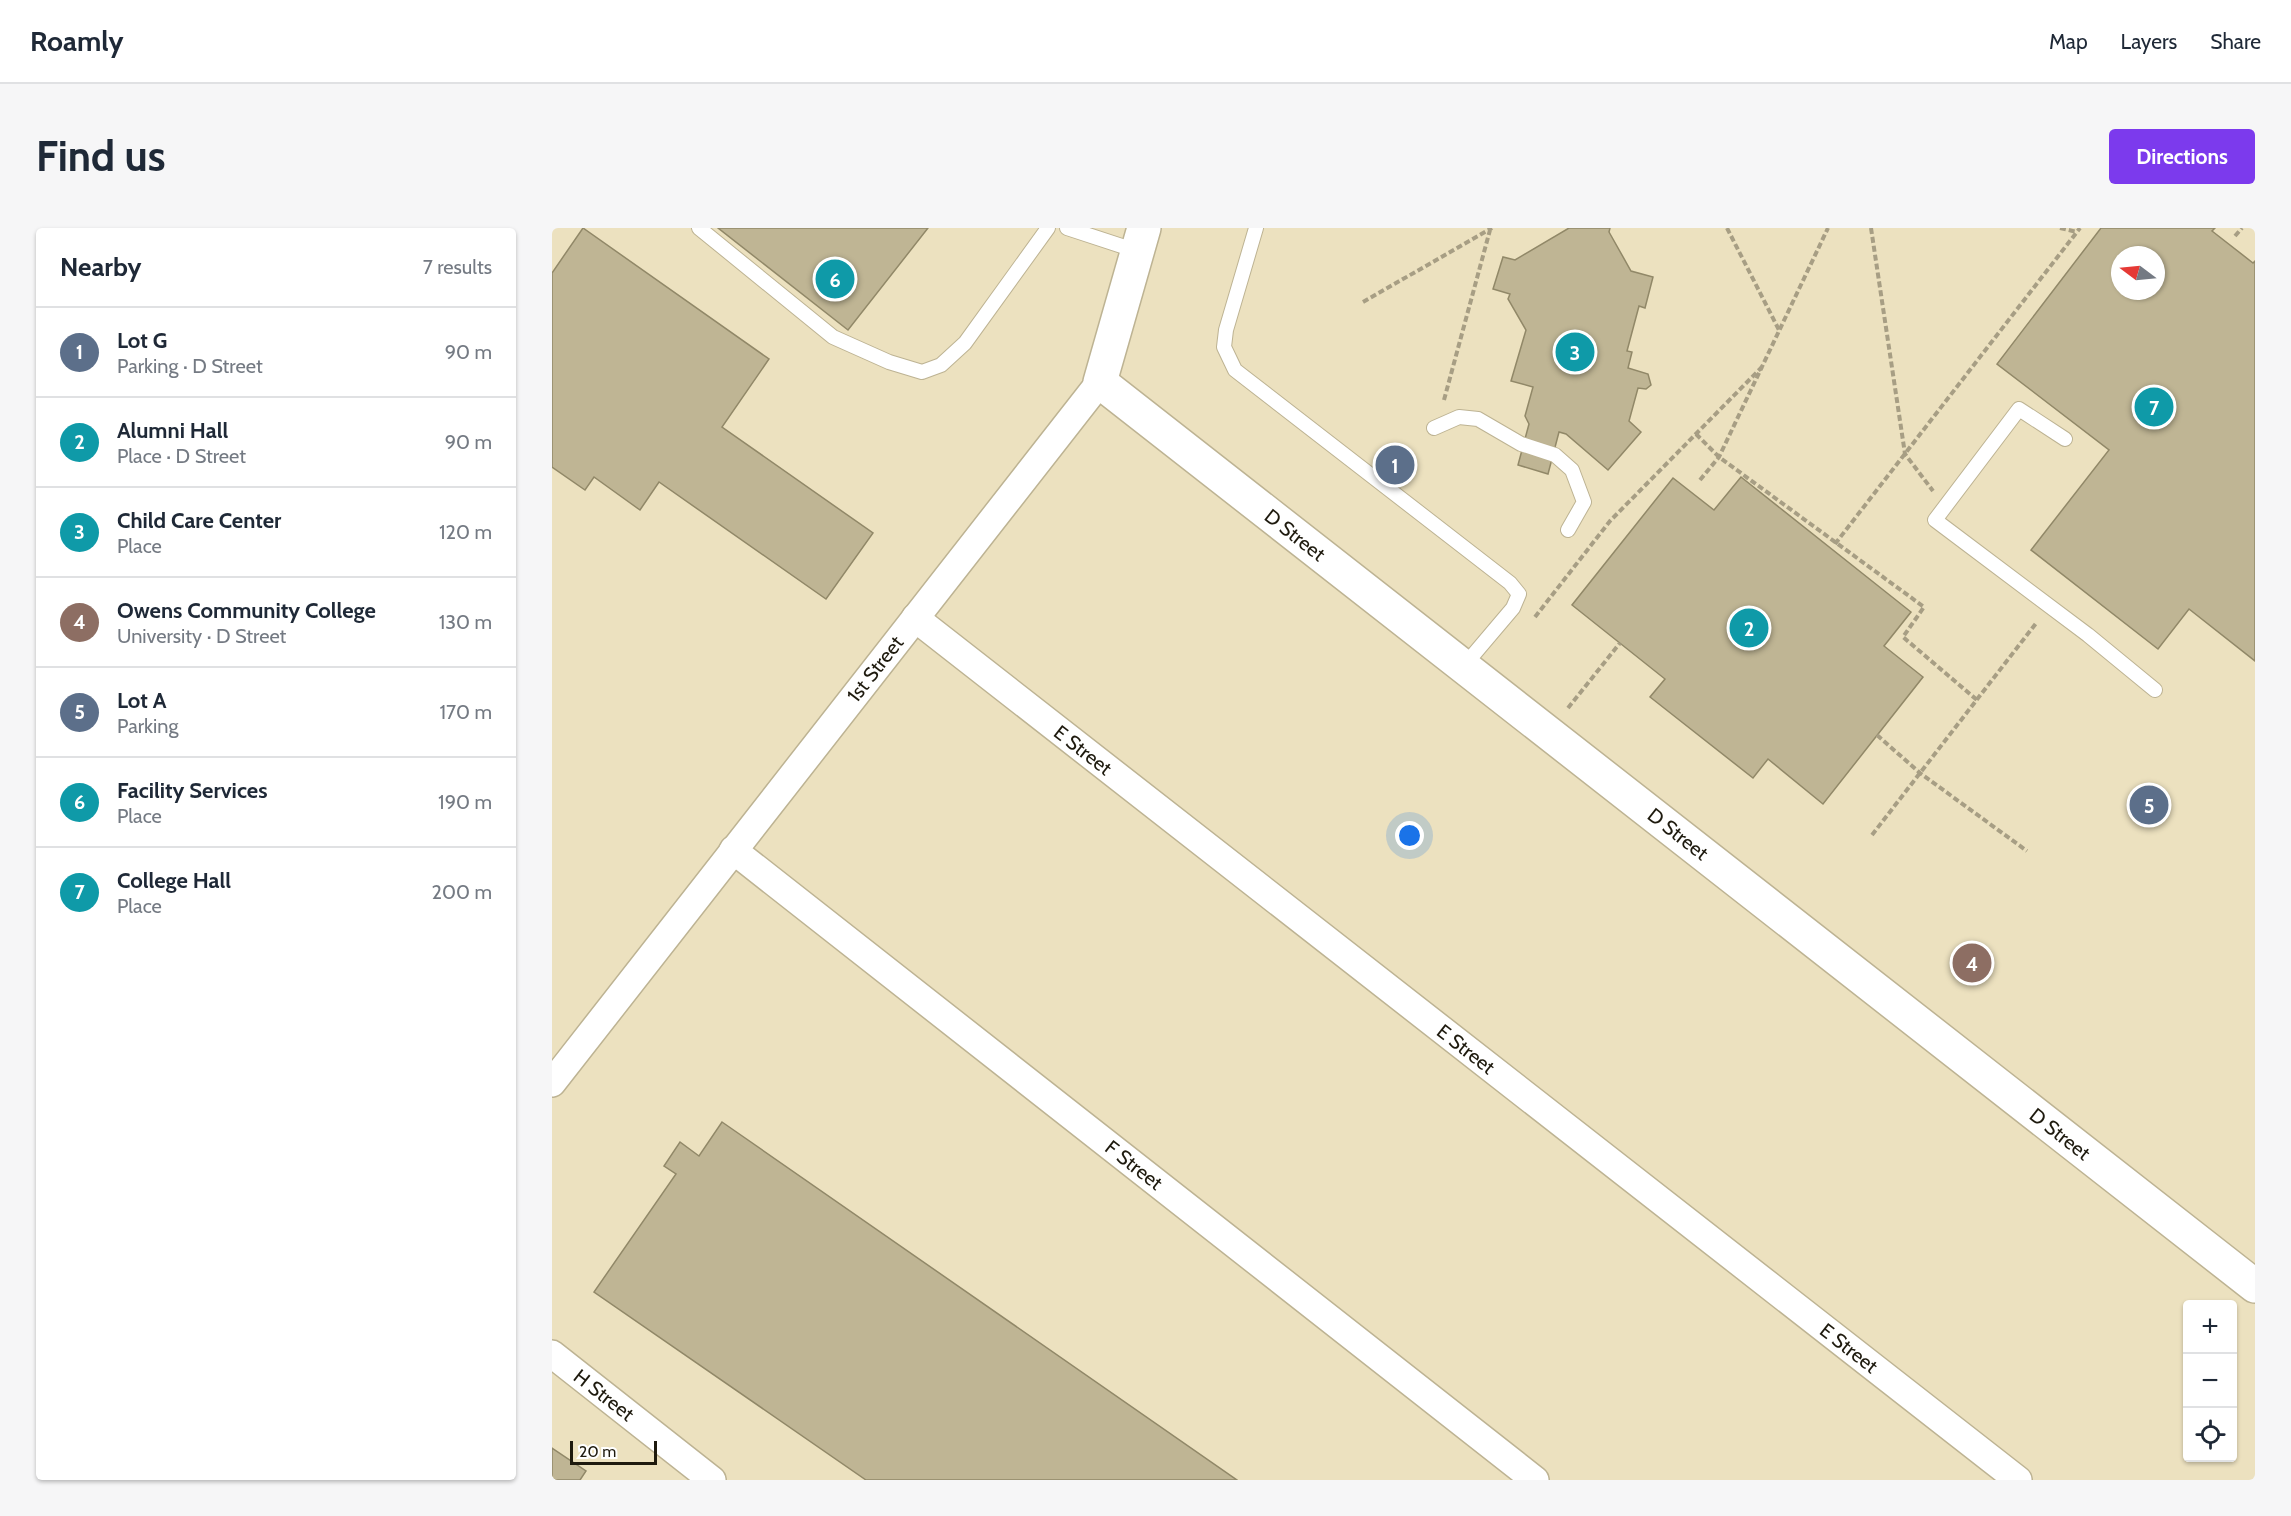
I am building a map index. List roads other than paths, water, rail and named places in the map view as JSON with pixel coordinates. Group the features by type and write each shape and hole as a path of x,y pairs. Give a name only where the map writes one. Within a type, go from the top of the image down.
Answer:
{"street":[{"name":"1st Street","path":"552,1083 1100,382 1140,240"},
{"name":"D Street","path":"1100,382 2255,1286"},
{"name":"E Street","path":"915,618 2018,1480"},
{"name":"F Street","path":"733,850 1535,1480"},
{"name":"H Street","path":"552,1354 712,1480"}],"lane":[{"path":"699,228 833,337 881,359 922,372 941,365 965,344 1048,228"},
{"path":"1067,228 1140,240"},
{"path":"1256,228 1226,330 1224,347 1235,370 1510,583 1519,594 1513,608 1463,667"},
{"path":"2064,439 2019,409 1935,519 2050,606 2155,690"},
{"path":"1434,428 1459,417 1478,419 1521,444 1555,455 1572,470 1584,502 1568,530"}],"place":[{"name":"Facility Services","path":"835,279"},
{"name":"Child Care Center","path":"1575,352"},
{"name":"College Hall","path":"2154,407"},
{"name":"Lot G","path":"1395,465"},
{"name":"Alumni Hall","path":"1749,628"},
{"name":"Lot A","path":"2149,805"},
{"name":"Owens Community College","path":"1972,963"}]}
